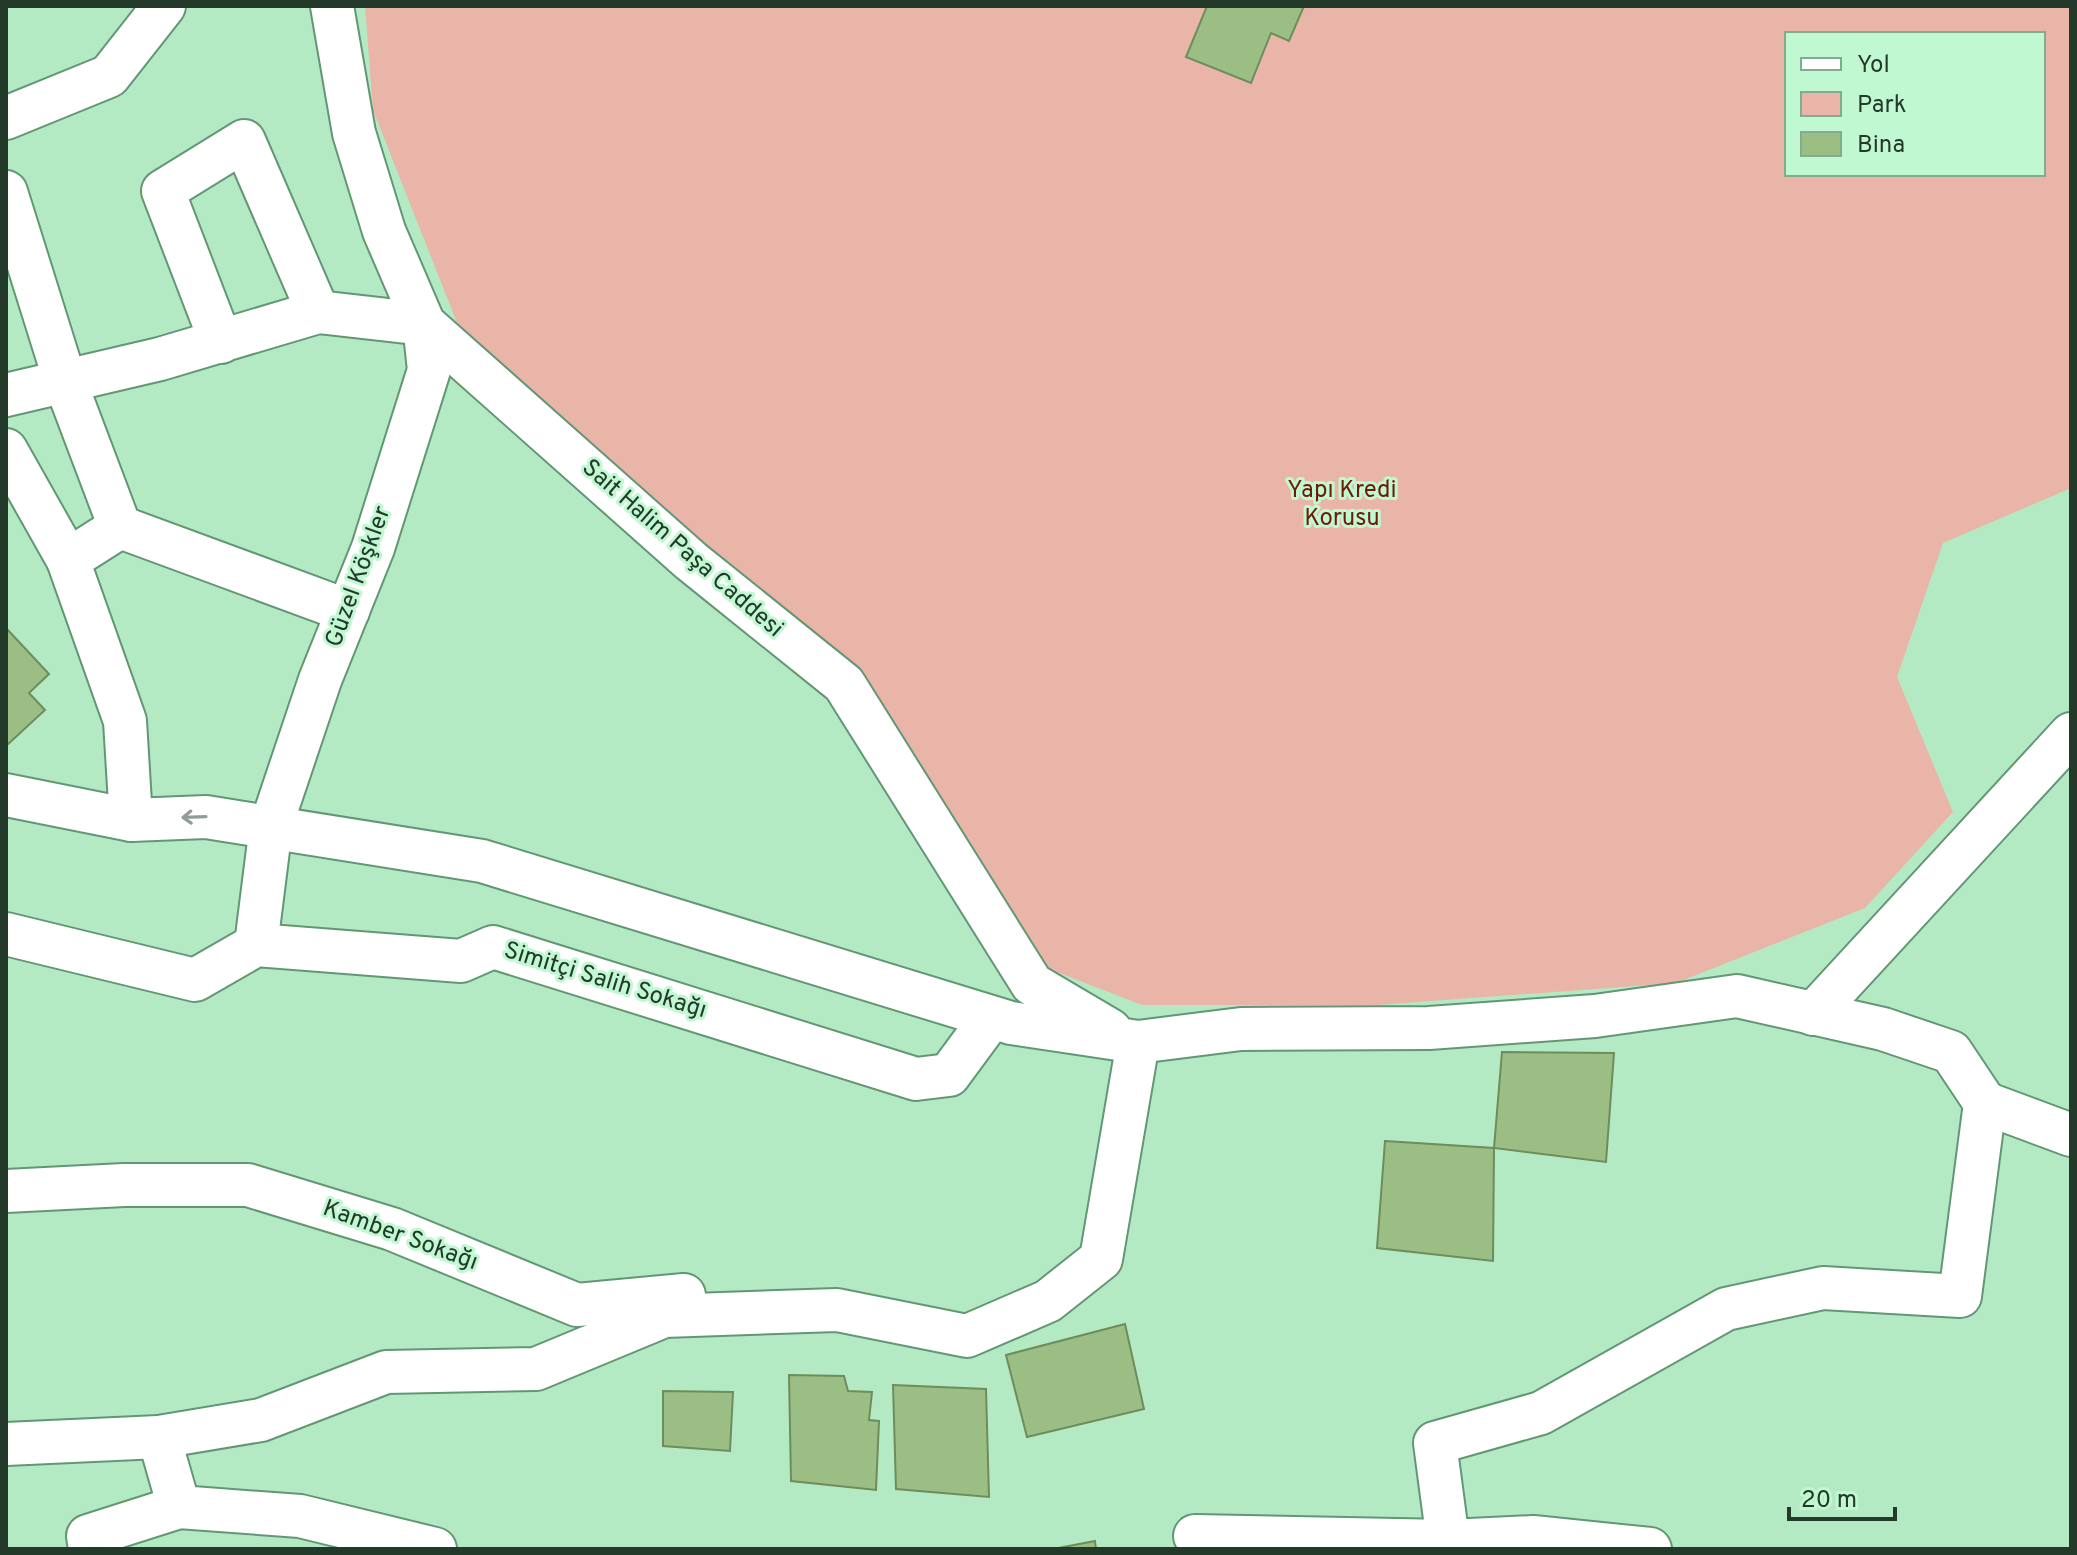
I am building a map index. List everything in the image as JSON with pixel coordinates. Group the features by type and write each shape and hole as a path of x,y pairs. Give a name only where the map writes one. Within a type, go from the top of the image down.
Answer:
{"street":[{"path":"6,118 109,76 164,6"},
{"name":"Sait Halim Paşa Caddesi","path":"326,13 354,133 384,231 424,324 691,561 844,684 1032,984 1133,1042"},
{"path":"221,342 163,191 244,141 318,312"},
{"path":"6,192 12,241 120,527 348,611"},
{"path":"6,395 66,384 318,312 424,324"},
{"name":"Güzel Köşkler","path":"256,945 271,826 320,680 373,548 429,370 424,324"},
{"path":"6,450 68,560 125,721 131,820"},
{"path":"68,560 120,527"},
{"path":"1813,1014 2071,734"},
{"path":"6,795 131,820 206,817 482,861 991,1018 1133,1042 1241,1029 1429,1028 1580,1017 1737,996 1883,1029 1951,1052 1985,1103 2071,1135"},
{"path":"6,934 195,980 256,945"},
{"name":"Simitçi Salih Sokağı","path":"256,945 461,961 493,947 916,1079 949,1075 991,1018"},
{"path":"6,1444 159,1437 261,1420 386,1372 536,1369 664,1316 837,1310 967,1336 1048,1301 1101,1259 1133,1042"},
{"path":"1448,1541 1435,1443 1541,1413 1726,1309 1823,1288 1960,1296 1985,1103"},
{"name":"Kamber Sokağı","path":"6,1191 124,1185 248,1185 392,1229 577,1305 691,1294 787,1312"},
{"path":"159,1437 179,1507"},
{"path":"90,1549 88,1536 179,1507 300,1532 435,1549"},
{"path":"1195,1536 1448,1541 1533,1537 1650,1549"}],"green space":[{"name":"Yapı Kredi Korusu","path":"365,6 2071,6 2071,488 1943,543 1897,677 1953,812 1865,908 1676,983 1377,1005 1142,1005 1031,962 936,811 708,556 463,338 373,110"}],"building":[{"path":"1207,6 1304,6 1289,41 1271,33 1251,83 1186,57"},
{"path":"6,628 49,674 29,693 45,710 6,746"},
{"path":"1502,1052 1614,1053 1606,1162 1494,1148"},
{"path":"1385,1141 1494,1148 1493,1261 1377,1248"},
{"path":"1125,1324 1144,1409 1027,1437 1006,1355"},
{"path":"789,1375 844,1376 848,1391 872,1392 869,1420 879,1421 876,1490 791,1481"},
{"path":"893,1385 986,1389 989,1497 896,1489"},
{"path":"663,1391 733,1392 730,1451 663,1446"},
{"path":"1095,1541 1096,1549 1053,1549"}]}
